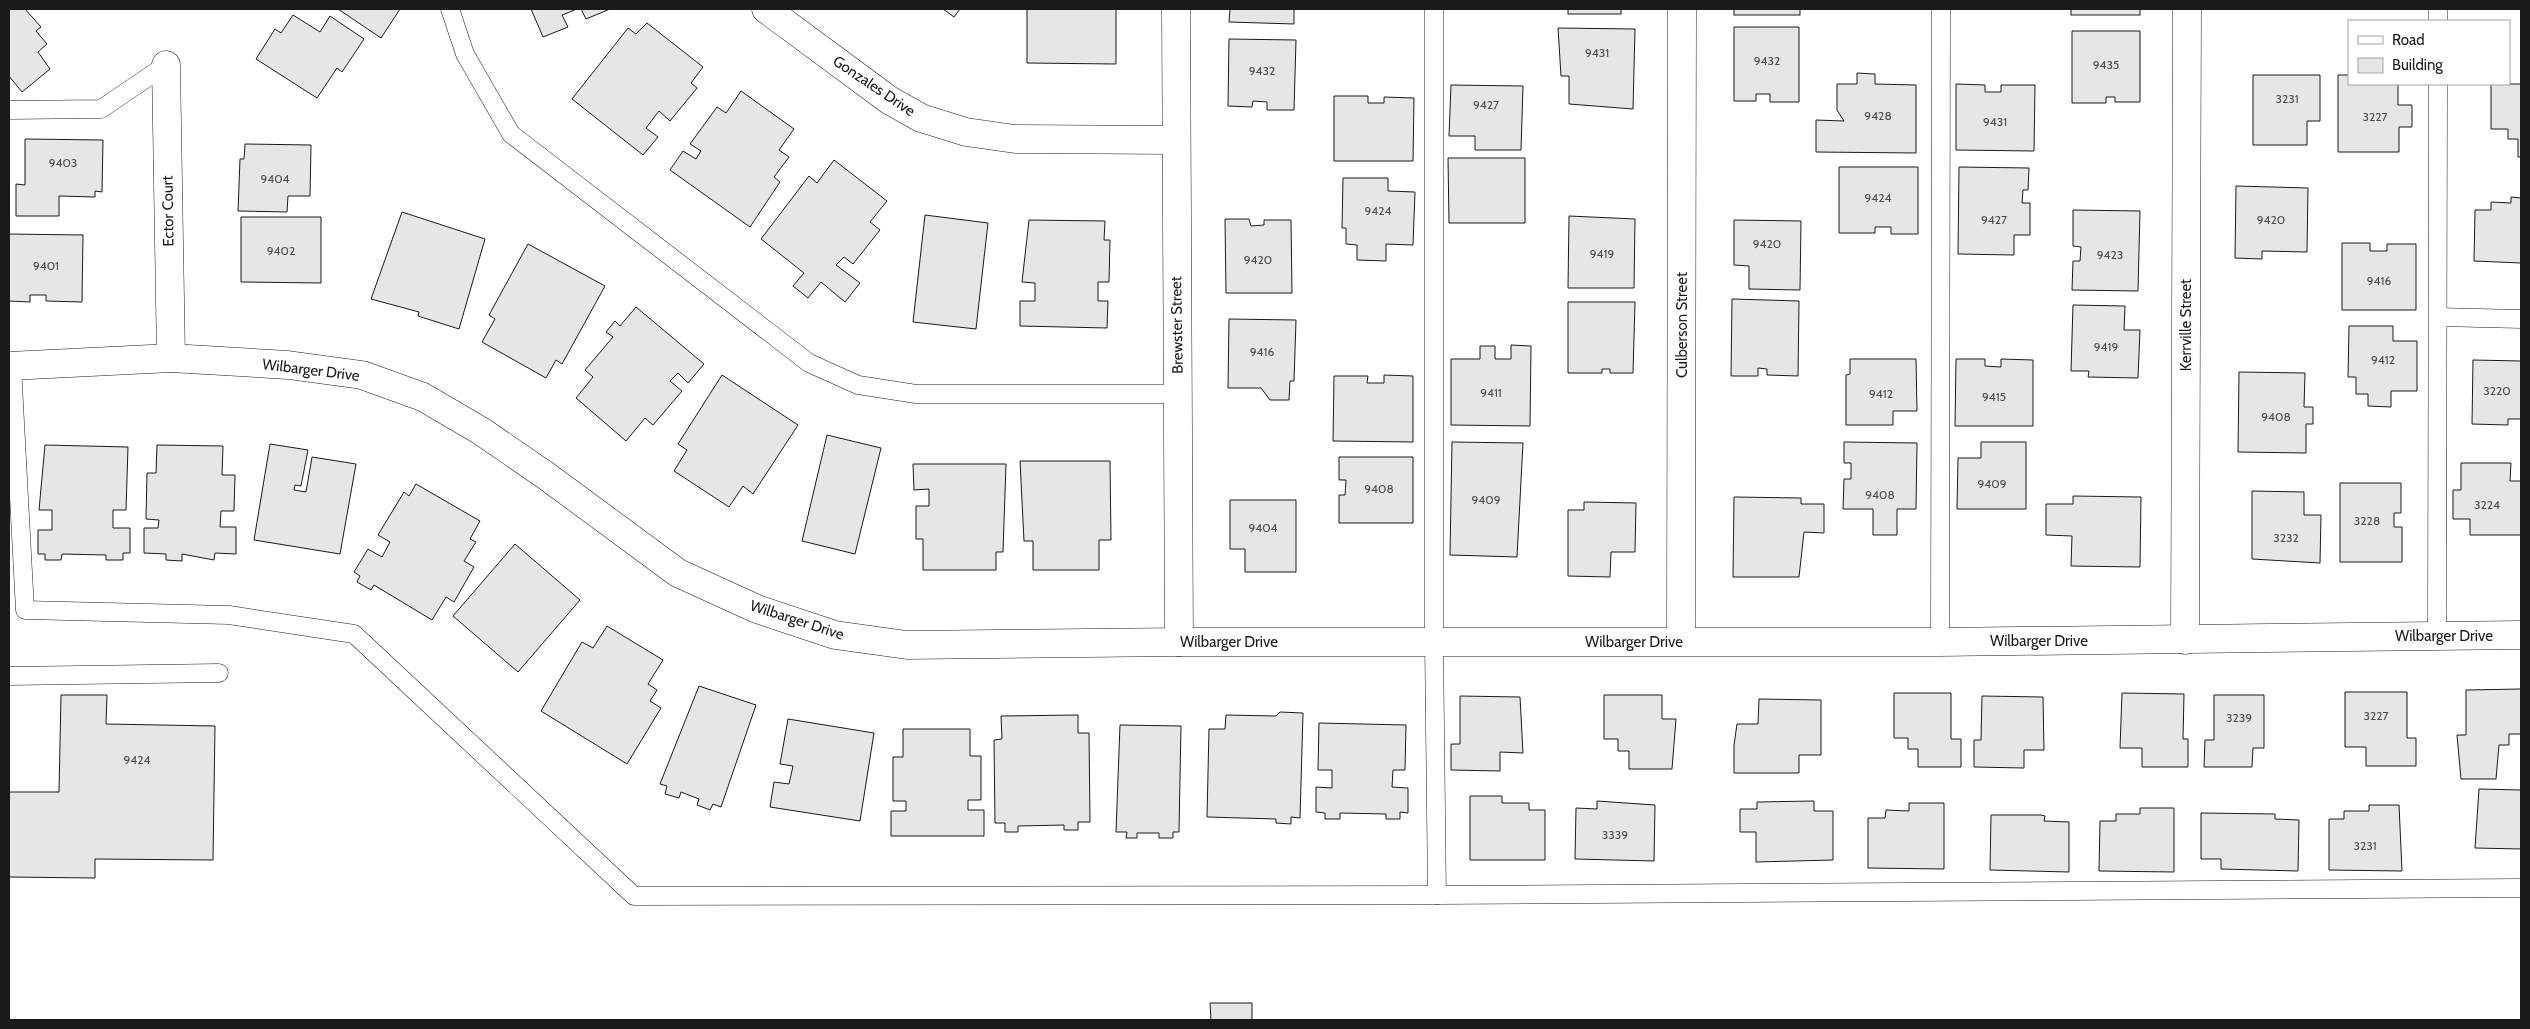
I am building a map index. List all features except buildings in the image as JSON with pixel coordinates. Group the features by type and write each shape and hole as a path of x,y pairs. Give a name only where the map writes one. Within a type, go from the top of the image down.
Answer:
{"street":[{"name":"Gonzales Drive","path":"766,9 889,100 921,118 966,132 1015,139 1175,140"},
{"name":"Brewster Street","path":"1176,9 1175,140 1179,642"},
{"name":"Culberson Street","path":"1681,641 1682,9"},
{"name":"Kerrville Street","path":"2185,640 2186,9"},
{"name":"Ector Court","path":"166,65 171,358"},
{"name":"Wilbarger Drive","path":"11,366 171,358 288,365 362,375 423,397 481,431 545,475 678,573 757,609 835,635 906,645 1179,642 1940,642 2521,635"}],"lane":[{"path":"450,9 465,54 511,134 809,363 858,385 916,394 1178,394"},
{"path":"1434,9 1434,642 1437,895"},
{"path":"1940,642 1941,9"},
{"path":"9,110 101,109 166,65"},
{"path":"2437,635 2438,85"},
{"path":"2438,318 2521,319"},
{"path":"11,366 25,610 229,615 354,634 634,896 1437,895 2521,888"},
{"path":"9,676 219,673"}]}
